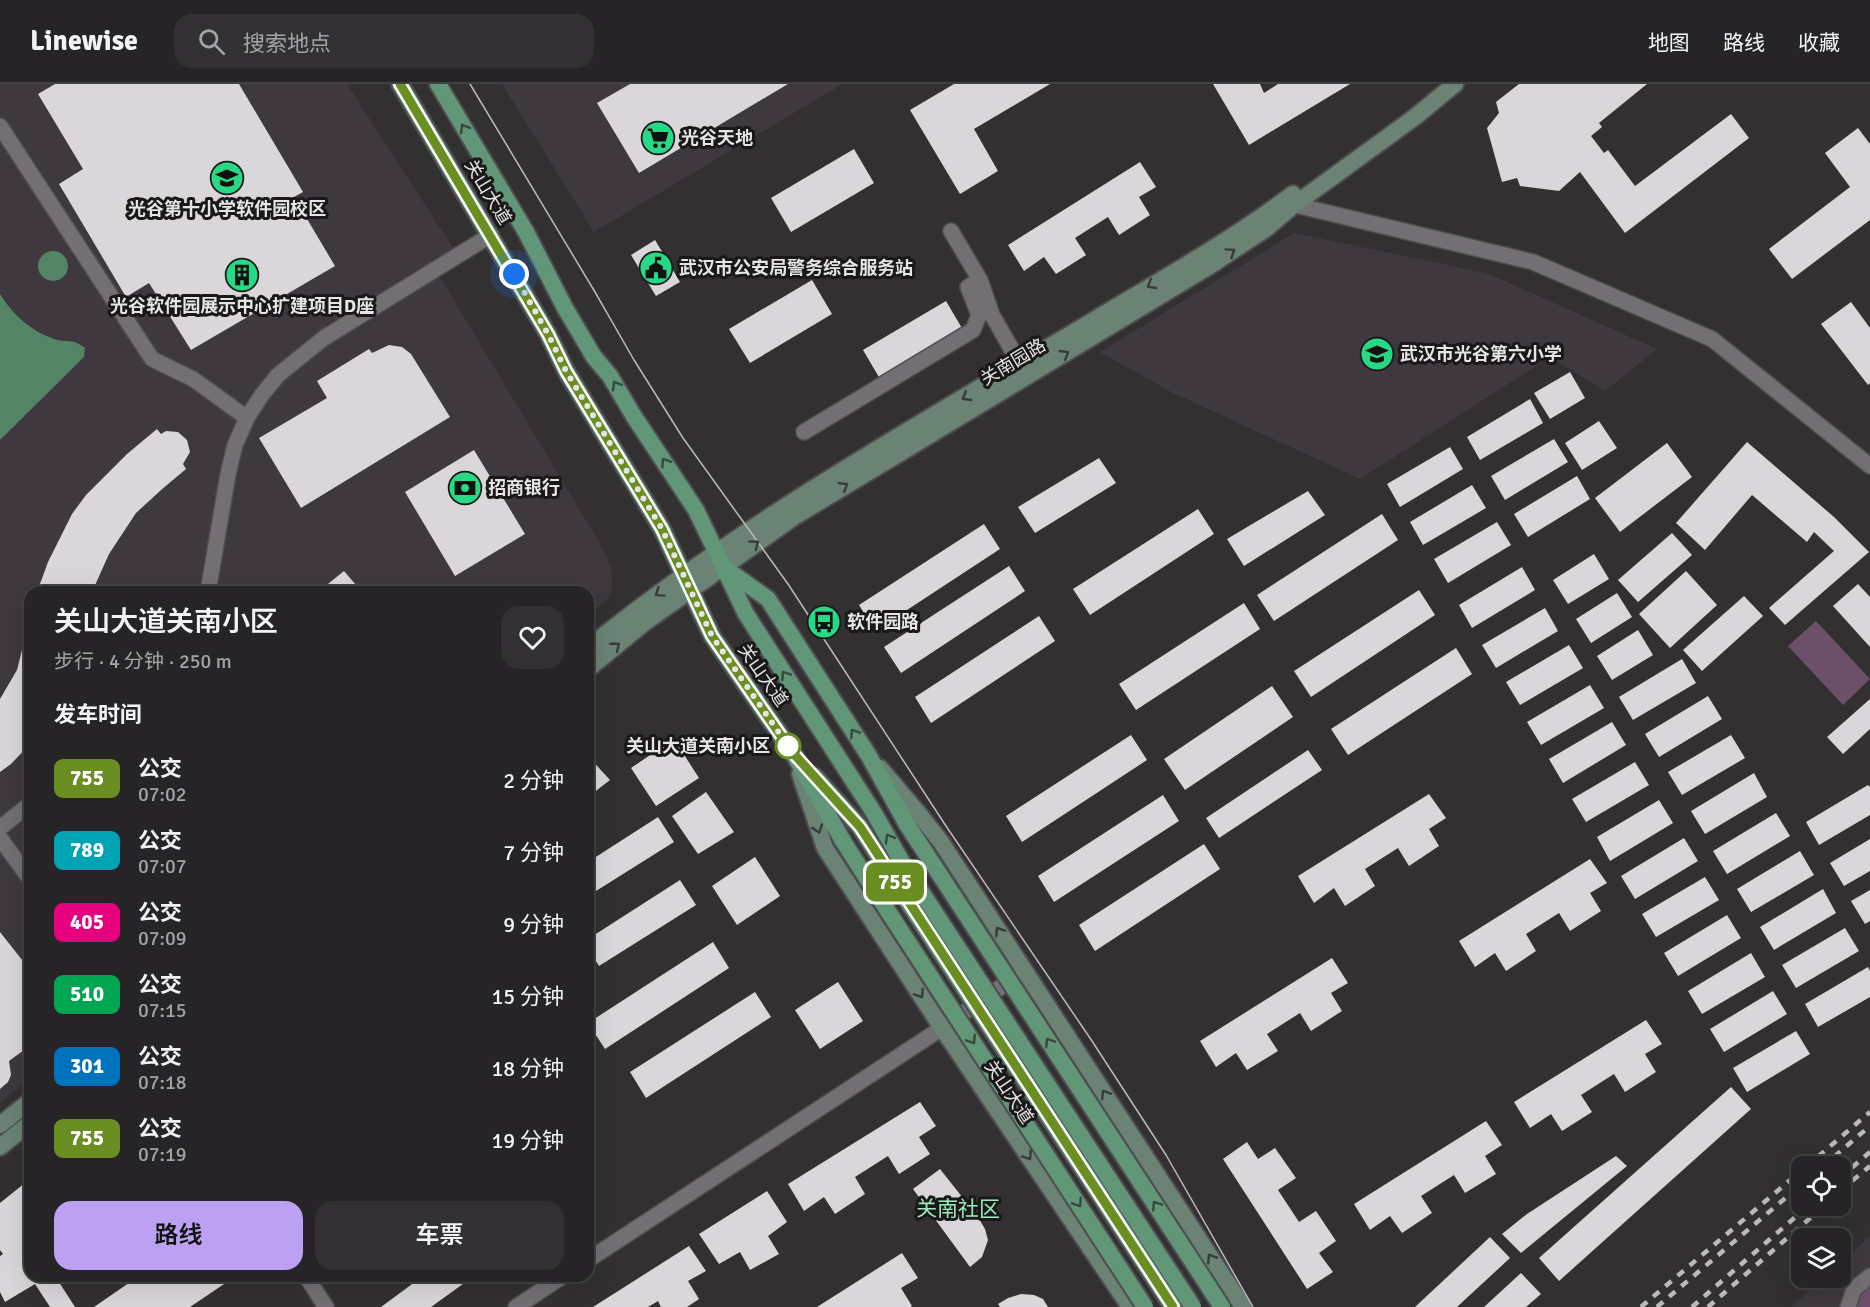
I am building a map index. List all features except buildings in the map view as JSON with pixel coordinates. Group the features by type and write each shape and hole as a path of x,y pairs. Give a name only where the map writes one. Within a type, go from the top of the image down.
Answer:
{"main road":[{"name":"关山大道","path":"400,84 491,235 548,334 566,371 662,529 712,636 793,753 825,848 942,1028 1130,1307"},
{"name":"关山大道","path":"438,84 526,232 565,308 594,357 610,376 696,510 746,614 874,813 896,869"},
{"name":"关南园路","path":"594,643 634,610 687,583 720,560 794,517 1024,370 1208,267 1267,228 1288,204 1440,84"},
{"name":"关南园路","path":"1288,204 1415,117 1455,84"},
{"path":"720,560 768,599 869,756 906,823 1222,1307"},
{"name":"关南园路","path":"594,664 644,623 687,583"},
{"path":"793,753 896,869 1193,1307"},
{"path":"793,753 843,841 1145,1307"},
{"path":"869,756 941,842 1243,1307"},
{"path":"896,869 1173,1307"},
{"path":"0,1125 24,1106"},
{"path":"0,1147 24,1128"}],"street":[{"path":"0,126 152,359 193,379 247,418"},
{"path":"1288,204 1533,262 1712,339 1870,466"},
{"path":"951,231 980,280 992,315 1024,370"},
{"path":"209,586 235,445 247,418 261,396 278,375 324,338 491,235"},
{"path":"804,432 973,330 979,315 968,287 980,280"},
{"path":"0,828 24,809"},
{"path":"0,838 24,871"},
{"path":"594,1256 942,1028 1024,971"},
{"path":"1848,1307 1854,1289 1870,1276"},
{"path":"310,1282 326,1307"},
{"path":"516,1307 554,1282"}],"shaded area":[{"path":"0,84 347,84 453,248 431,262 602,547 610,566 611,592 594,611 594,586 24,586 24,1083 0,1103"},
{"name":"光谷天地","path":"502,84 841,84 841,85 594,232"},
{"name":"武汉市光谷第六小学","path":"1294,233 1487,273 1657,349 1605,391 1550,357 1360,479 1171,392 1100,352"},
{"path":"53,251 64,255 68,266 64,277 53,281 42,277 38,266 42,255"},
{"path":"0,294 16,315 30,327 54,339 77,343 85,348 84,357 0,440"},
{"path":"1816,621 1870,679 1843,705 1788,646"},
{"path":"1870,1236 1870,1307 1791,1307 1812,1288 1851,1288 1851,1254"},
{"path":"1870,1286 1870,1307 1855,1307 1860,1295"}],"tram line":[{"path":"470,84 683,438 788,584 946,826 1092,1041 1166,1155 1253,1307"}],"railway":[{"path":"1819,1156 1870,1112"},
{"path":"1835,1156 1870,1126"},
{"path":"1851,1168 1870,1152"},
{"path":"1851,1182 1870,1166"},
{"path":"1641,1307 1791,1179"},
{"path":"1657,1307 1791,1193"},
{"path":"1692,1307 1797,1216"},
{"path":"1708,1307 1813,1216"}],"bus line":[{"name":"755","path":"400,84 491,235 548,334 566,371 662,529 712,636 793,753 860,827 1173,1307"}],"place":[{"name":"光谷天地","path":"658,138"},
{"name":"光谷第十小学软件园校区","path":"227,178"},
{"name":"武汉市公安局警务综合服务站","path":"656,268"},
{"name":"光谷软件园展示中心扩建项目D座","path":"242,275"},
{"name":"武汉市光谷第六小学","path":"1377,354"},
{"name":"招商银行","path":"465,488"},
{"name":"软件园路","path":"824,622"},
{"name":"关山大道关南小区","path":"788,746"}],"district":[{"name":"关南社区","path":"958,1209"}],"route":[{"path":"514,274 566,371 662,529 712,636 793,753 788,746"}]}
